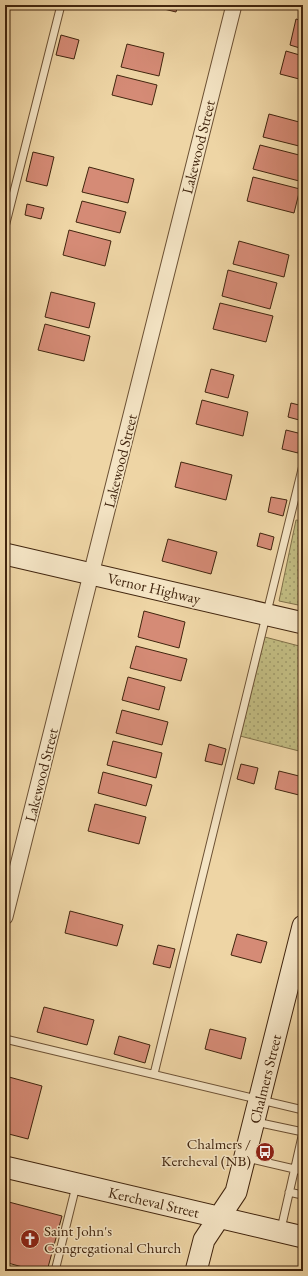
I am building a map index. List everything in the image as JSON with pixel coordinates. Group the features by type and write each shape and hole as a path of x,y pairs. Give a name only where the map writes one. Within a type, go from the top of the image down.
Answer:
{"street":[{"name":"Lakewood Street","path":"5,917 234,5"},
{"name":"Vernor Highway","path":"5,554 303,623"},
{"name":"Chalmers Street","path":"196,1271 204,1240 236,1192 303,926"},
{"name":"Kercheval Street","path":"5,1167 303,1237"}],"lane":[{"path":"5,227 61,5"},
{"path":"154,1074 303,465"},
{"path":"5,1039 303,1110"},
{"path":"254,1121 303,1132 280,1231"},
{"path":"245,1158 303,1171"},
{"path":"55,1271 77,1184"},
{"path":"290,1192 302,1195"}],"shaded area":[{"path":"296,520 303,521 303,606 279,601"},
{"path":"261,636 303,647 303,752 236,735"}],"building":[{"path":"148,5 178,5 176,12"},
{"path":"296,19 303,21 303,49 290,45"},
{"path":"61,35 79,40 74,59 56,55"},
{"path":"127,44 164,53 159,76 121,67"},
{"path":"286,51 303,56 303,80 280,74"},
{"path":"117,75 157,85 152,105 112,95"},
{"path":"269,114 303,123 303,147 263,137"},
{"path":"260,145 303,156 303,182 253,169"},
{"path":"33,152 54,157 47,186 26,181"},
{"path":"89,167 134,179 128,203 82,192"},
{"path":"253,177 300,189 294,213 247,201"},
{"path":"82,201 126,212 120,233 76,222"},
{"path":"27,204 44,208 41,219 25,215"},
{"path":"69,230 111,241 105,266 63,255"},
{"path":"239,241 289,255 284,277 233,264"},
{"path":"228,270 277,283 270,309 222,296"},
{"path":"51,292 95,303 89,328 45,317"},
{"path":"220,303 273,316 266,342 213,329"},
{"path":"45,324 90,336 84,361 38,350"},
{"path":"211,369 234,375 228,398 205,392"},
{"path":"202,400 248,412 243,436 196,424"},
{"path":"291,403 303,406 303,421 288,417"},
{"path":"286,430 302,434 298,453 282,449"},
{"path":"181,462 232,475 226,500 175,487"},
{"path":"271,497 287,500 283,516 268,512"},
{"path":"260,533 274,537 271,550 257,546"},
{"path":"168,539 217,552 211,574 162,561"},
{"path":"144,611 185,622 179,648 138,637"},
{"path":"136,646 187,659 181,681 130,668"},
{"path":"128,677 165,687 159,710 122,700"},
{"path":"122,710 168,722 162,745 116,733"},
{"path":"113,741 162,753 156,778 107,765"},
{"path":"209,744 226,749 222,765 205,761"},
{"path":"241,764 258,768 254,784 237,779"},
{"path":"279,771 303,777 303,796 275,789"},
{"path":"103,772 152,785 146,806 98,793"},
{"path":"95,804 146,817 139,844 88,831"},
{"path":"70,911 123,925 117,946 65,933"},
{"path":"237,934 267,942 261,963 231,955"},
{"path":"158,945 175,949 170,968 153,964"},
{"path":"44,1007 94,1020 87,1045 37,1032"},
{"path":"210,1029 246,1038 241,1059 205,1049"},
{"path":"119,1036 150,1045 145,1063 114,1054"},
{"path":"9,1077 42,1086 28,1139 5,1133 5,1092"},
{"name":"Saint John's Congregational Church","path":"5,1201 62,1216 47,1271 37,1271 8,1263 7,1267 15,1269 14,1271 5,1271"}],"place":[{"name":"Chalmers / Kercheval (NB)","path":"265,1152"},
{"name":"Saint John's Congregational Church","path":"30,1239"}]}
